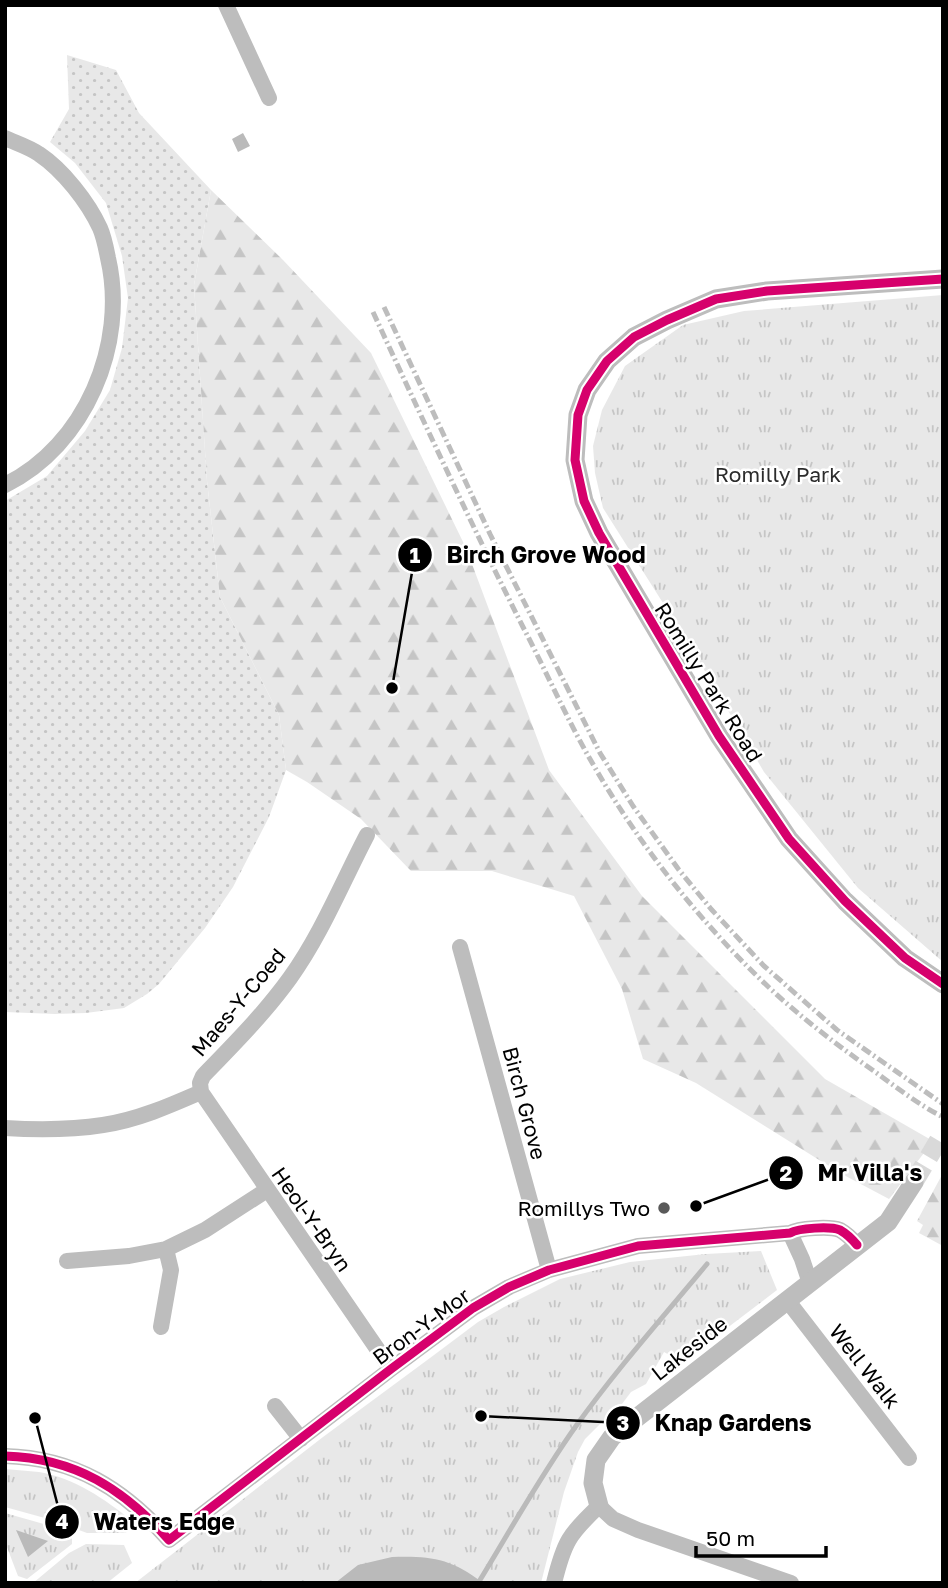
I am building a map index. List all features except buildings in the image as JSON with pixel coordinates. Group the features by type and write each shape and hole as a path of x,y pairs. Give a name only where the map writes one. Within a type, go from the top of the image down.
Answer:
{"street":[{"path":"226,5 269,98"},
{"path":"5,138 39,154 69,181 89,209 101,230 111,271 113,308 108,348 93,393 72,427 49,455 20,478 5,485"},
{"name":"Romilly Park Road","path":"943,279 767,291 716,299 667,320 634,337 607,361 587,390 578,415 575,460 584,501 599,533 719,736 789,839 845,901 905,958 943,984"},
{"name":"Maes-Y-Coed","path":"5,1128 103,1125 137,1117 201,1092 203,1076 290,978 317,936 367,835"},
{"name":"Birch Grove","path":"460,947 549,1270"},
{"name":"Heol-Y-Bryn","path":"201,1092 391,1369"},
{"name":"Lakeside","path":"599,1506 593,1483 596,1460 612,1437 888,1222 914,1182"},
{"path":"67,1261 129,1256 166,1249 205,1230 267,1190"},
{"name":"Bron-Y-Mor","path":"5,1455 45,1460 83,1473 129,1501 149,1517 169,1540 391,1369 473,1308 509,1287 549,1270 638,1246 790,1233 797,1229 837,1229 857,1245"},
{"path":"790,1233 810,1283"},
{"path":"161,1327 171,1270 166,1249"},
{"name":"Well Walk","path":"787,1300 909,1458"},
{"path":"275,1406 301,1439"},
{"path":"554,1583 570,1535 599,1506 613,1519 638,1530 791,1583"}],"green space":[{"path":"67,55 116,70 139,113 211,190 194,285 207,481 220,597 279,715 286,770 269,817 233,887 205,928 159,984 124,1008 55,1014 5,1012 5,501 47,476 85,431 110,390 122,348 128,298 122,256 106,203 75,163 50,142 69,109"},
{"path":"211,190 283,260 371,353 466,548 549,770 642,896 825,1079 933,1141 889,1199 840,1173 696,1083 643,1059 622,989 574,896 492,871 411,871 361,819 286,770 279,715 220,597 207,481 194,285"},
{"name":"Romilly Park","path":"943,295 943,962 858,888 764,772 692,649 603,508 595,473 593,446 602,410 625,366 683,325 744,311"},
{"path":"943,1173 943,1246 919,1233 923,1225 917,1221"},
{"path":"761,1251 777,1290 680,1361 664,1352 646,1384 631,1392 619,1408 585,1439 564,1492 541,1583 135,1583 323,1437 478,1322 504,1307 560,1279 630,1262"},
{"path":"5,1469 39,1472 77,1484 132,1521 126,1533 87,1533 5,1507"},
{"path":"5,1513 72,1532 72,1544 27,1579 18,1576 5,1542"},
{"path":"86,1544 124,1545 132,1563 107,1583 33,1583 69,1553"}],"shaded area":[{"path":"243,133 250,146 238,152 232,139"},
{"path":"16,1530 48,1541 28,1557"},
{"path":"392,1557 440,1560 460,1568 483,1583 335,1583 358,1565"}],"waterway":[{"path":"480,1580 538,1483 591,1405 707,1264"}],"tunnel":[{"path":"914,1182 943,1133"}],"railway":[{"path":"384,307 490,534 600,753 633,806 679,870 764,966 837,1030 943,1104"},
{"path":"373,312 466,510 573,727 625,817 686,899 780,998 849,1053 943,1117"}],"cycle path":[{"path":"943,279 767,291 716,299 667,320 634,337 607,361 587,390 578,415 575,460 584,501 599,533 719,736 789,839 845,901 905,958 943,984"},
{"path":"5,1456 54,1463 96,1480 134,1506 169,1540 391,1369 473,1308 509,1287 549,1270 638,1246 822,1228 840,1230 857,1245"}],"place":[{"name":"Birch Grove Wood","path":"392,688"},
{"name":"Mr Villa's","path":"696,1206"},
{"name":"Romillys Two","path":"664,1208"},
{"name":"Knap Gardens","path":"481,1416"},
{"name":"Waters Edge","path":"35,1418"}]}
